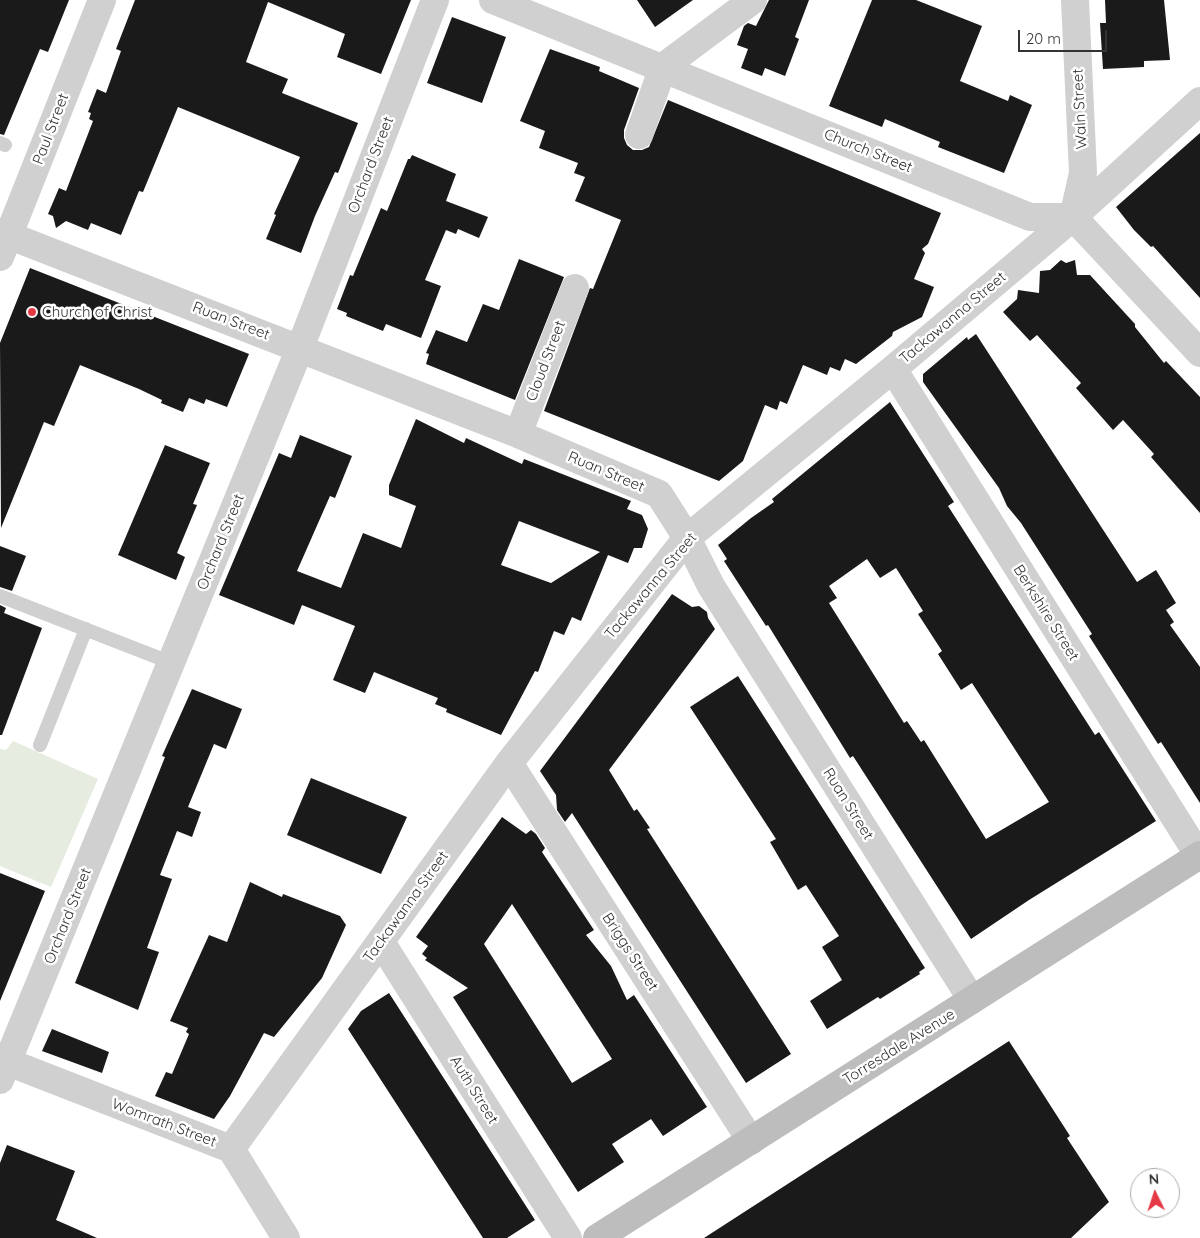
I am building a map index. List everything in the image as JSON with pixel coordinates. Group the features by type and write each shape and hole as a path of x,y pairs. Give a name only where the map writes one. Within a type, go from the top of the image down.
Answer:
{"main road":[{"name":"Torresdale Avenue","path":"597,1238 1200,856"}],"street":[{"name":"Paul Street","path":"3,241 102,0"},
{"name":"Orchard Street","path":"3,1067 172,663 300,348 435,0"},
{"name":"Church Street","path":"493,0 1030,217 1073,217"},
{"path":"639,134 662,67 753,0"},
{"name":"Waln Street","path":"1073,217 1083,173 1075,0"},
{"name":"Tackawanna Street","path":"231,1149 509,763 687,538 893,369 1073,217 1200,101"},
{"path":"1073,217 1200,353"},
{"name":"Ruan Street","path":"3,241 300,348 518,434 659,494 687,538 711,586 972,1000"},
{"name":"Cloud Street","path":"518,434 575,288"},
{"name":"Berkshire Street","path":"893,369 1200,856"},
{"name":"Briggs Street","path":"509,763 751,1141"},
{"name":"Auth Street","path":"381,942 568,1238"},
{"name":"Womrath Street","path":"3,1067 231,1149 286,1238"}],"lane":[{"path":"0,596 172,663"},
{"path":"40,745 86,629"}],"shaded area":[{"path":"13,741 98,779 51,887 0,866 0,749 6,750"}],"building":[{"path":"0,0 69,0 48,52 40,49 4,135 0,134"},
{"path":"135,0 411,0 381,74 337,57 345,34 268,2 246,62 288,79 282,93 358,123 338,173 335,172 315,216 301,253 266,239 276,215 274,214 300,157 178,107 143,192 139,191 121,235 91,223 88,230 66,221 56,228 53,216 48,214 59,188 66,191 93,121 89,119 91,113 88,112 97,89 106,93 121,51 116,49"},
{"path":"637,0 693,0 655,27"},
{"path":"769,0 809,0 795,37 799,39 785,76 765,68 762,76 741,68 748,49 737,45 744,26 748,23 756,26"},
{"path":"872,0 916,0 982,26 960,81 1008,101 1010,95 1032,105 1004,173 938,147 940,142 885,119 882,127 829,106"},
{"path":"1105,0 1164,0 1170,60 1144,61 1144,67 1103,69 1100,23 1106,23"},
{"path":"452,17 506,37 482,103 427,83"},
{"path":"550,49 600,67 599,71 639,88 624,130 624,138 627,145 633,150 642,150 649,147 668,100 941,213 928,244 922,249 925,253 914,279 934,287 922,317 893,332 892,336 856,364 845,359 840,371 830,367 827,375 803,365 787,404 780,401 777,410 765,405 743,461 719,481 544,411 590,288 593,289 621,220 575,201 585,177 574,173 578,163 539,148 545,131 520,121"},
{"path":"1200,133 1200,298 1153,246 1151,247 1134,230 1116,207"},
{"path":"412,155 456,174 446,201 488,217 479,238 458,229 456,234 446,230 425,280 441,286 421,338 386,324 383,331 346,316 347,313 337,309 350,275 353,276 381,208 387,211 408,159"},
{"path":"519,259 564,277 515,400 426,364 429,354 426,353 436,330 467,342 483,304 499,310"},
{"path":"1061,260 1066,263 1075,260 1077,275 1090,275 1135,324 1135,327 1164,363 1166,361 1200,397 1200,513 1151,457 1154,454 1123,420 1113,430 1076,388 1081,383 1037,335 1030,341 1003,312 1017,299 1018,290 1039,293 1040,271 1050,270"},
{"path":"30,268 249,354 227,407 206,399 204,404 189,398 183,412 161,403 162,400 139,389 80,365 54,426 44,422 1,528 0,343"},
{"path":"976,334 1137,582 1156,570 1176,603 1166,610 1174,622 1170,625 1200,667 1200,803 1161,742 1158,744 1089,636 1092,634 1021,523 1007,506 999,488 923,382 923,374 967,337 968,340"},
{"path":"890,402 954,502 948,506 1095,735 1099,732 1156,821 1029,900 971,939 853,756 850,758 768,625 766,626 724,561 727,559 718,545 774,502 772,499","holes":["867,559 880,578 896,568 923,611 918,614 942,651 938,654 961,690 972,683 1049,802 986,839 924,740 921,742 907,721 904,723 829,603 837,598 829,586"]},
{"path":"416,419 464,443 466,438 522,464 524,459 631,501 627,509 642,515 648,529 642,548 634,548 628,563 608,555 581,621 572,617 564,635 554,631 538,672 535,671 501,735 446,712 447,709 435,704 438,698 374,672 365,693 333,680 355,626 302,605 294,625 219,595 279,453 291,458 300,435 352,456 335,498 330,496 297,571 341,588 363,533 401,548 416,506 389,495 389,485","holes":["519,521 600,552 551,583 501,565"]},
{"path":"165,445 210,463 193,504 197,505 177,553 185,557 176,580 118,555"},
{"path":"0,546 26,556 12,591 0,587"},
{"path":"672,594 692,607 699,606 707,612 708,618 715,629 609,770 634,811 637,809 650,828 647,829 791,1054 746,1083 572,813 565,822 557,810 556,795 540,771"},
{"path":"0,605 6,608 4,613 42,628 2,735 0,735"},
{"path":"738,676 925,968 919,972 920,974 880,999 878,997 827,1029 810,1001 842,980 822,947 839,936 806,885 798,890 770,842 776,839 690,707"},
{"path":"192,689 242,709 226,749 214,744 188,807 201,812 192,837 177,831 160,875 172,879 147,948 159,952 138,1010 75,983 165,757 162,756"},
{"path":"311,778 407,817 381,874 287,835"},
{"path":"502,817 526,834 531,830 545,848 542,852 594,930 586,935 611,966 627,1000 634,995 707,1107 663,1136 651,1119 612,1144 624,1162 578,1192 453,997 468,988 425,960 427,958 422,954 428,946 416,937","holes":["512,904 612,1059 572,1083 484,944"]},
{"path":"0,873 45,891 0,1001"},
{"path":"250,882 282,897 283,894 340,916 346,925 322,978 274,1037 264,1033 230,1096 214,1119 155,1096 166,1072 172,1074 189,1034 186,1032 188,1028 170,1021 209,935 227,942"},
{"path":"389,993 535,1220 507,1238 483,1238 348,1029 361,1011"},
{"path":"52,1029 109,1052 102,1073 42,1051"},
{"path":"1009,1041 1070,1136 1067,1138 1109,1202 1071,1238 704,1238"},
{"path":"7,1145 75,1171 56,1220 97,1238 0,1238 0,1163"}],"place":[{"name":"Church of Christ","path":"32,312"}]}
